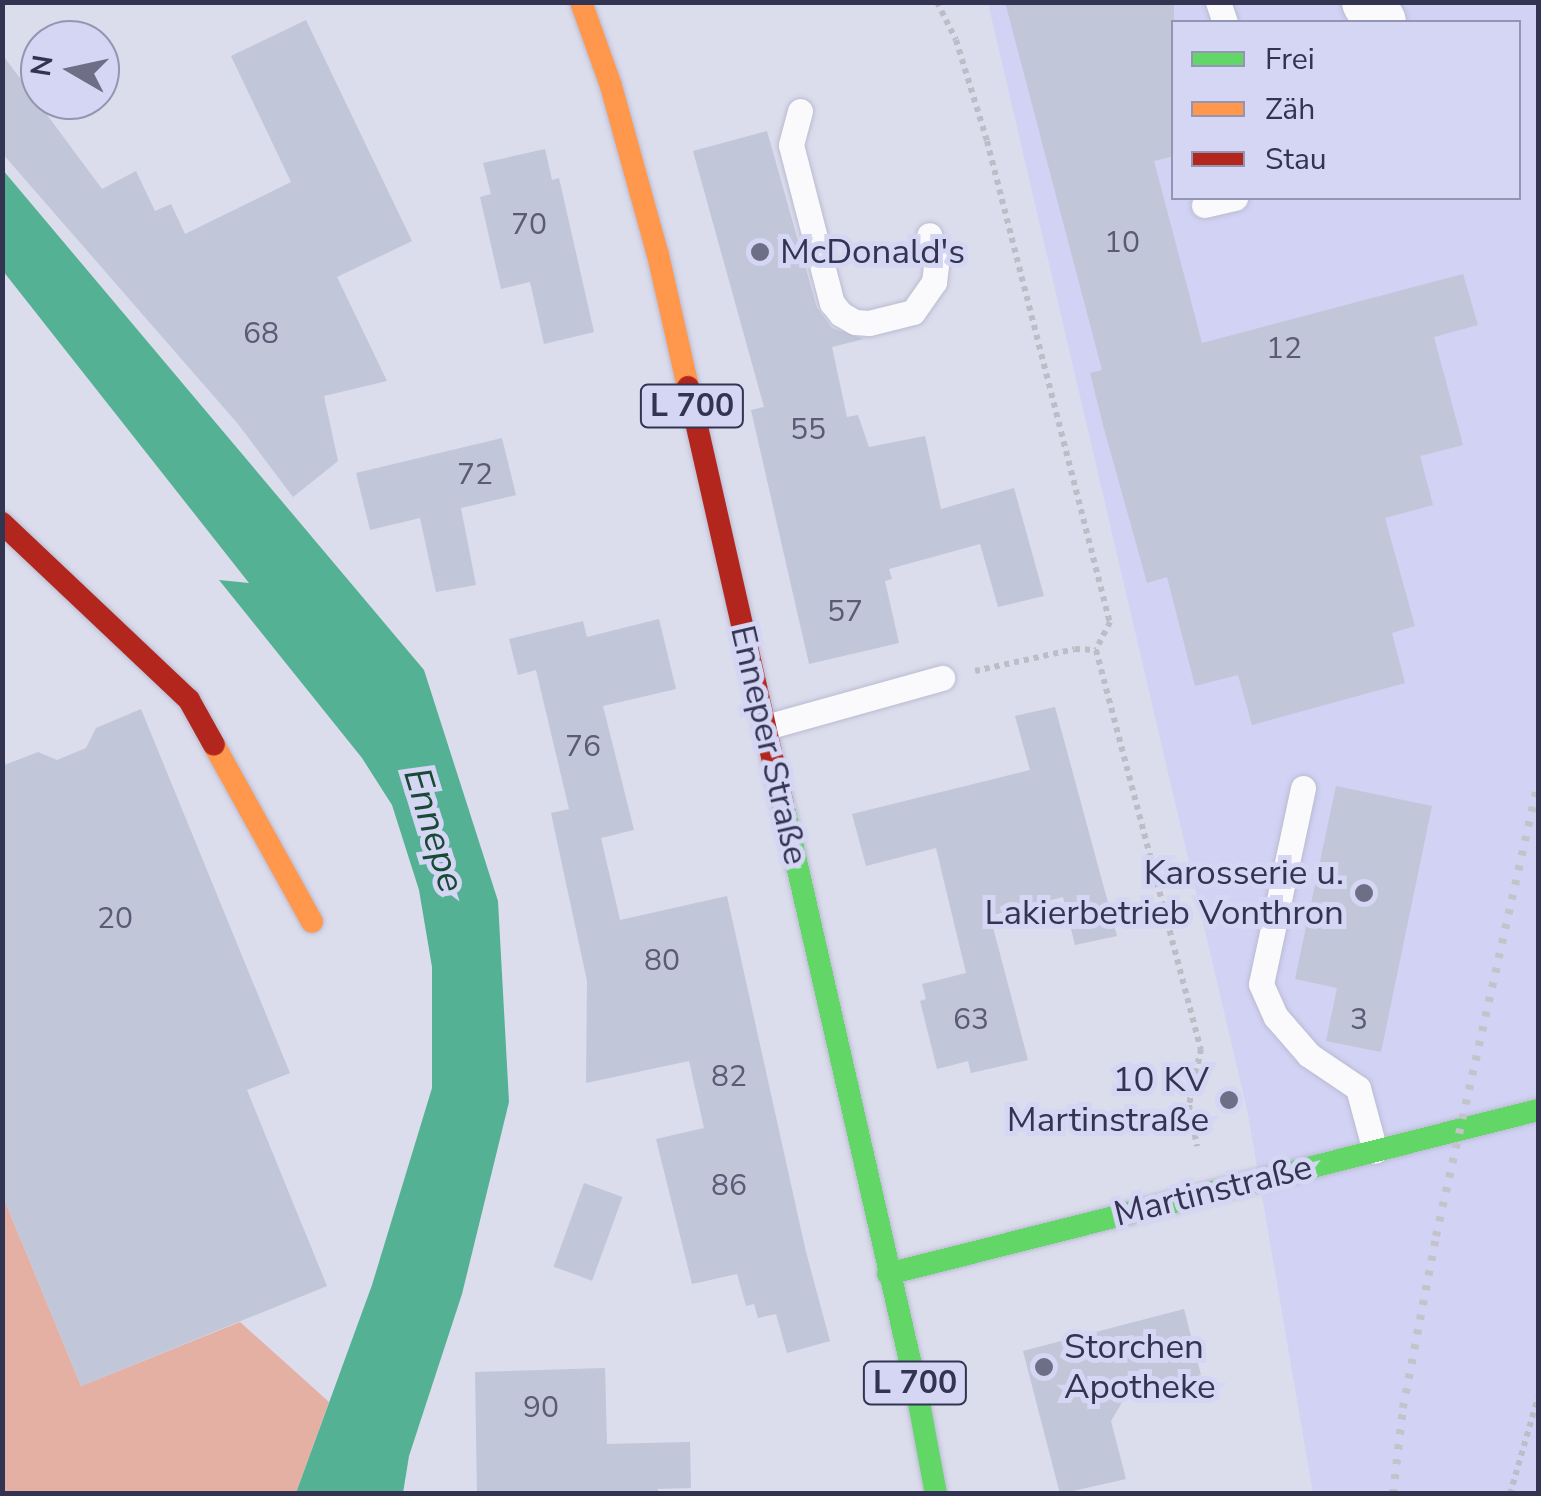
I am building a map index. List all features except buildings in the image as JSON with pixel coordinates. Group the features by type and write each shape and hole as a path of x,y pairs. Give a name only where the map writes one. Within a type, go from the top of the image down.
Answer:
{"main road":[{"name":"Enneper Straße","path":"581,2 611,86 658,255 936,1494"},
{"path":"2,523 189,700 312,922"},
{"name":"Martinstraße","path":"888,1274 1538,1110"}],"lane":[{"path":"800,111 792,145 832,304 841,314 855,322 869,323 912,312 934,282 937,259 929,235"},
{"path":"1204,206 1226,200"},
{"path":"766,728 942,678"},
{"path":"1303,788 1261,984 1276,1017 1308,1055 1358,1088 1375,1151"}],"path":[{"path":"936,2 956,40 987,141 1110,622 1096,650 1201,1049 1189,1105 1208,1191"},
{"path":"942,678 1075,649 1096,650"},
{"path":"1510,1494 1538,1397"}],"shaded area":[{"path":"988,3 1538,3 1538,1493 1313,1493 1248,1114"},
{"path":"2,1194 81,1386 240,1322 329,1402 296,1493 3,1493"}],"water":[{"name":"Ennepe","path":"2,169 424,670 498,901 509,1102 462,1294 409,1456 403,1493 296,1493 372,1285 432,1088 432,967 419,890 392,805 362,758 219,580 249,583 3,271"}],"railway":[{"path":"1393,1494 1403,1408 1436,1236 1538,785"}],"traffic: fast":[{"path":"784,808 916,1387 936,1494"},
{"path":"888,1274 1538,1110"}],"traffic: slow":[{"path":"581,2 611,86 658,255 688,387"},
{"path":"214,745 312,922"}],"traffic: jam":[{"path":"688,387 784,808"},
{"path":"2,523 189,700 214,745"}],"place":[{"name":"McDonald's","path":"760,252"},
{"name":"Karosserie u. Lakierbetrieb Vonthron","path":"1364,893"},
{"name":"10 KV Martinstraße","path":"1229,1100"},
{"name":"Storchen Apotheke","path":"1044,1367"}]}
